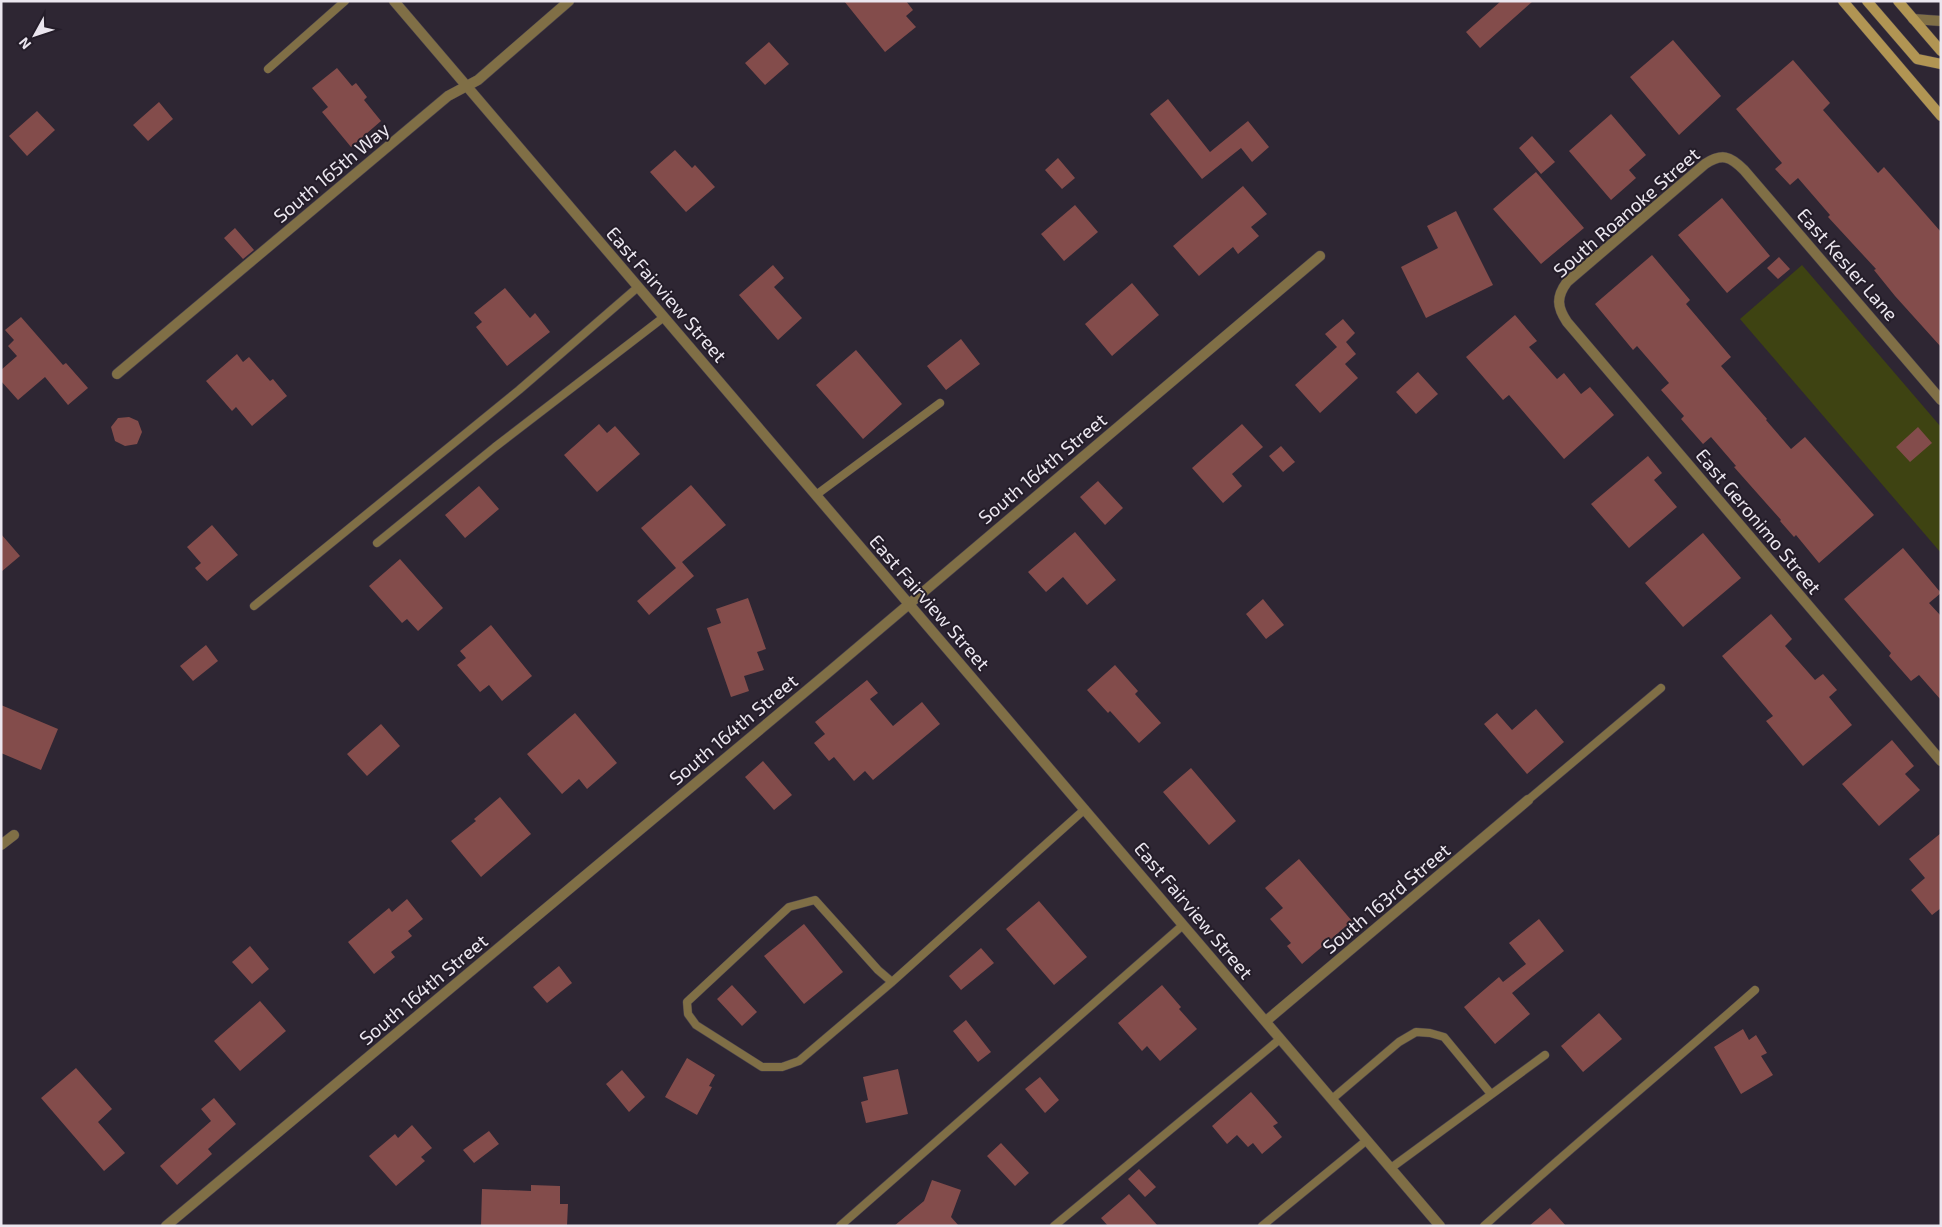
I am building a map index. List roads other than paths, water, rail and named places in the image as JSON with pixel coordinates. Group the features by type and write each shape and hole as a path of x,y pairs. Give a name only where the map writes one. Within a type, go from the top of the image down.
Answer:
{"main road":[{"path":"1843,1 1941,116"},
{"path":"1867,1 1917,59 1941,64"},
{"path":"1898,1 1941,51"}],"street":[{"name":"East Fairview Street","path":"394,1 1440,1226"},
{"name":"South 165th Way","path":"117,374 448,96 478,80 569,1"},
{"path":"1913,19 1941,21"},
{"name":"South Roanoke Street","path":"1558,301 1561,290 1567,282 1705,164 1714,158 1724,156"},
{"name":"East Kesler Lane","path":"1724,156 1735,161 1744,170 1941,400"},
{"name":"South 164th Street","path":"166,1226 496,952 1320,256"},
{"name":"East Geronimo Street","path":"1558,301 1560,311 1566,322 1941,761"},
{"name":"South 163rd Street","path":"1266,1021 1528,800"},
{"path":"1,845 14,835"}],"lane":[{"path":"268,69 345,1"},
{"path":"254,606 520,390 638,287"},
{"path":"377,543 495,447 664,317"},
{"path":"816,495 940,402"},
{"path":"1528,800 1661,688"},
{"path":"892,982 815,900 808,901 789,907 687,1002 688,1014 696,1026 762,1067 782,1067 799,1061 892,982 1085,810"},
{"path":"840,1226 1183,925"},
{"path":"1484,1226 1540,1175 1671,1065 1755,990"},
{"path":"1332,1099 1399,1042 1416,1032 1444,1037 1491,1094"},
{"path":"1054,1226 1280,1039"},
{"path":"1391,1168 1544,1055"},
{"path":"1262,1226 1367,1140"}]}
